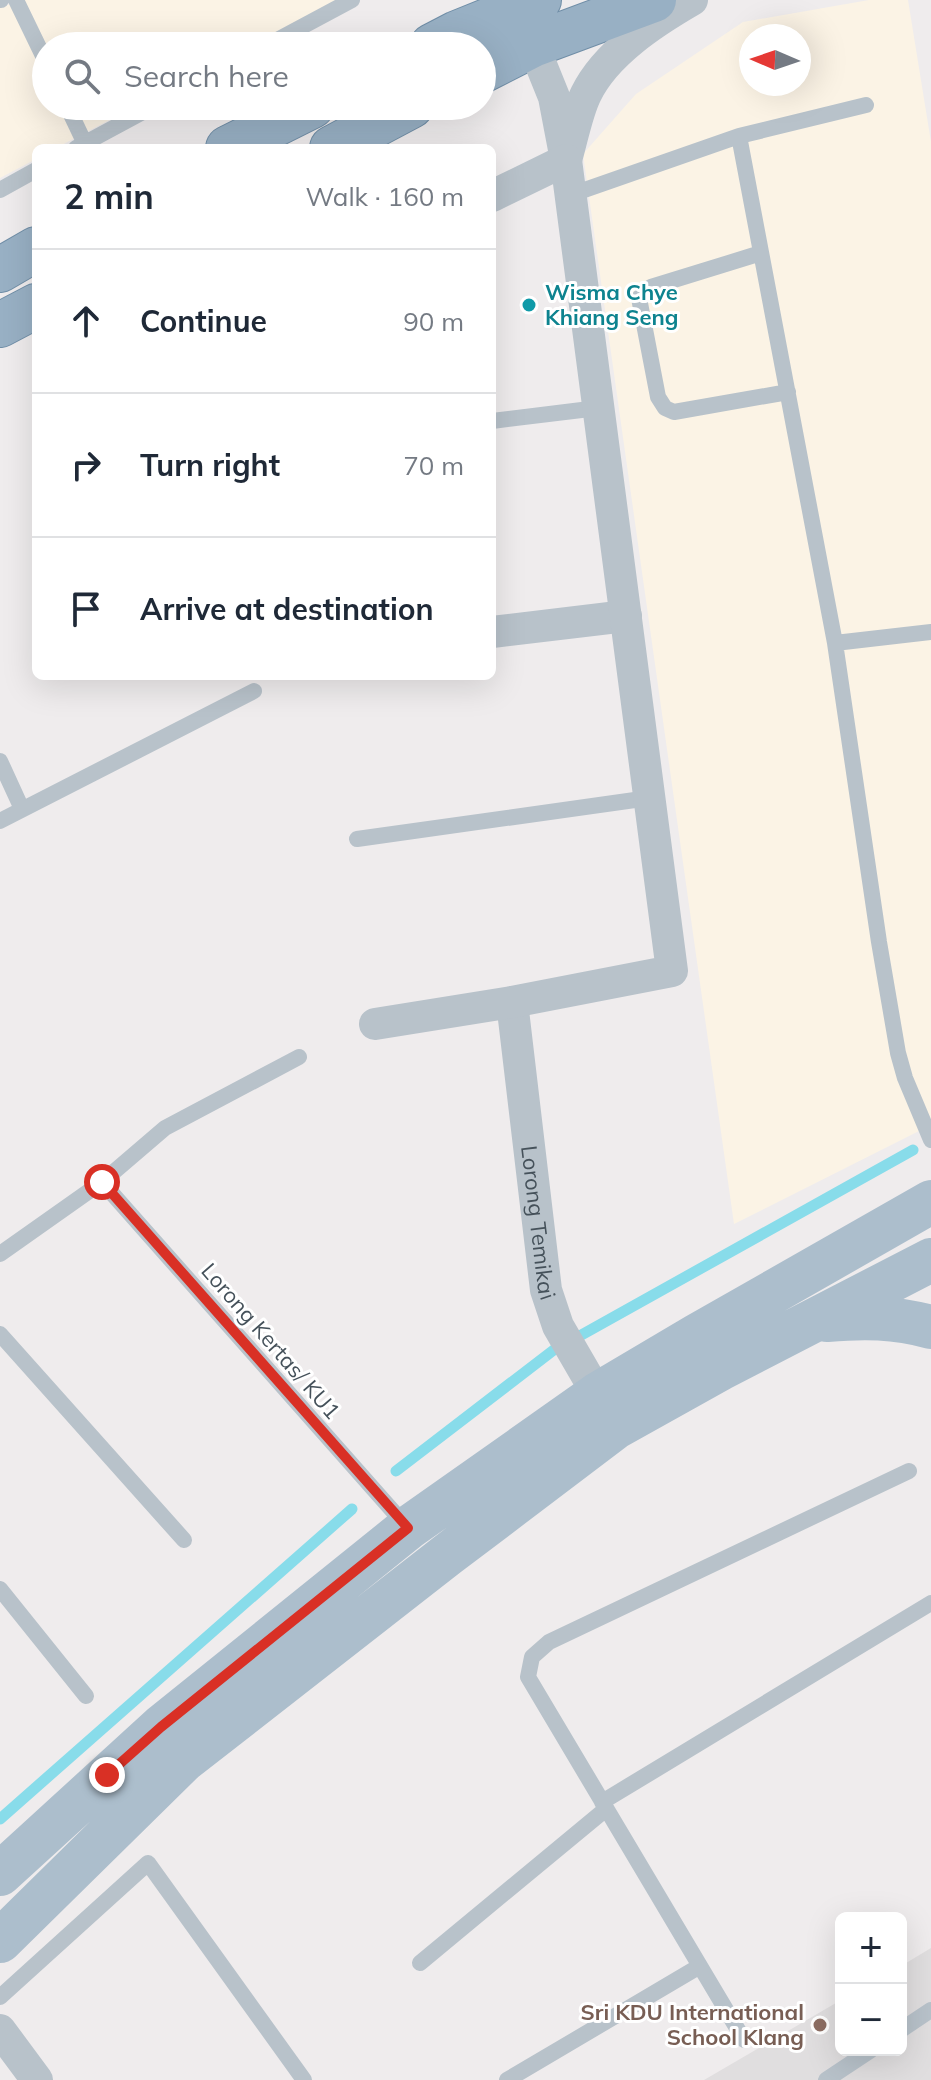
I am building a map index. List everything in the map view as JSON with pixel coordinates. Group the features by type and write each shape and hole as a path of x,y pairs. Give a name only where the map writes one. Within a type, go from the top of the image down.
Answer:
{"highway":[{"path":"459,32 539,0"},
{"path":"496,64 533,45 654,0"},
{"path":"236,144 284,120"},
{"path":"340,144 385,120"},
{"path":"0,270 32,251"},
{"path":"0,325 32,308"}],"main road":[{"path":"0,1941 183,1761 447,1555 607,1411 696,1336 931,1202"},
{"path":"0,1874 161,1727 408,1528 607,1411 720,1369 931,1260"},
{"path":"813,1321 865,1317 903,1319 931,1327"}],"street":[{"path":"496,194 566,160 586,94 607,64 654,23 692,0"},
{"path":"375,1024 512,1002 672,971 566,160 554,97 533,45"},
{"path":"496,632 626,616"},
{"name":"Lorong Temikai","path":"512,1002 546,1290 558,1326 607,1411"},
{"path":"0,2030 37,2080"}],"lane":[{"path":"16,0 32,33"},
{"path":"292,32 352,0"},
{"path":"570,195 739,136 866,105"},
{"path":"73,120 82,144"},
{"path":"87,144 129,120"},
{"path":"739,136 835,643 898,1053 931,1140"},
{"path":"0,190 32,172"},
{"path":"761,253 651,287 639,298 655,383 658,397 665,408 674,412 788,392"},
{"path":"496,421 598,408"},
{"path":"835,643 931,632"},
{"path":"0,821 254,691"},
{"path":"0,761 22,809"},
{"path":"357,839 649,798"},
{"path":"0,1254 102,1182 165,1128 299,1057"},
{"name":"Lorong Kertas/ KU1","path":"102,1182 408,1528"},
{"path":"0,1334 184,1540"},
{"path":"744,2040 528,1677 532,1657 549,1642 909,1471"},
{"path":"0,1589 86,1696"},
{"path":"420,1963 604,1805 931,1603"},
{"path":"0,1997 148,1863 304,2080"},
{"path":"507,2080 700,1966"},
{"path":"907,2026 931,2010"},
{"path":"826,2080 862,2056"}],"shaded area":[{"path":"20,0 337,0 277,32 32,32 32,120 109,120 64,144 32,144 32,161 0,178 0,8"},
{"path":"869,0 908,0 931,142 931,1125 734,1224 583,154 636,94 739,25 739,96 811,96 811,24 740,24"},
{"name":"Sri KDU International School Klang","path":"931,1948 931,2080 704,2080 835,2004 835,2056 907,2056 907,1962"}],"waterway":[{"path":"576,1338 913,1150"},
{"path":"396,1471 555,1349"},
{"path":"0,1819 352,1509"}],"place":[{"name":"Wisma Chye Khiang Seng","path":"529,305"},
{"name":"Sri KDU International School Klang","path":"820,2025"}],"route":[{"path":"102,1182 408,1528 161,1727 107,1775"}]}
